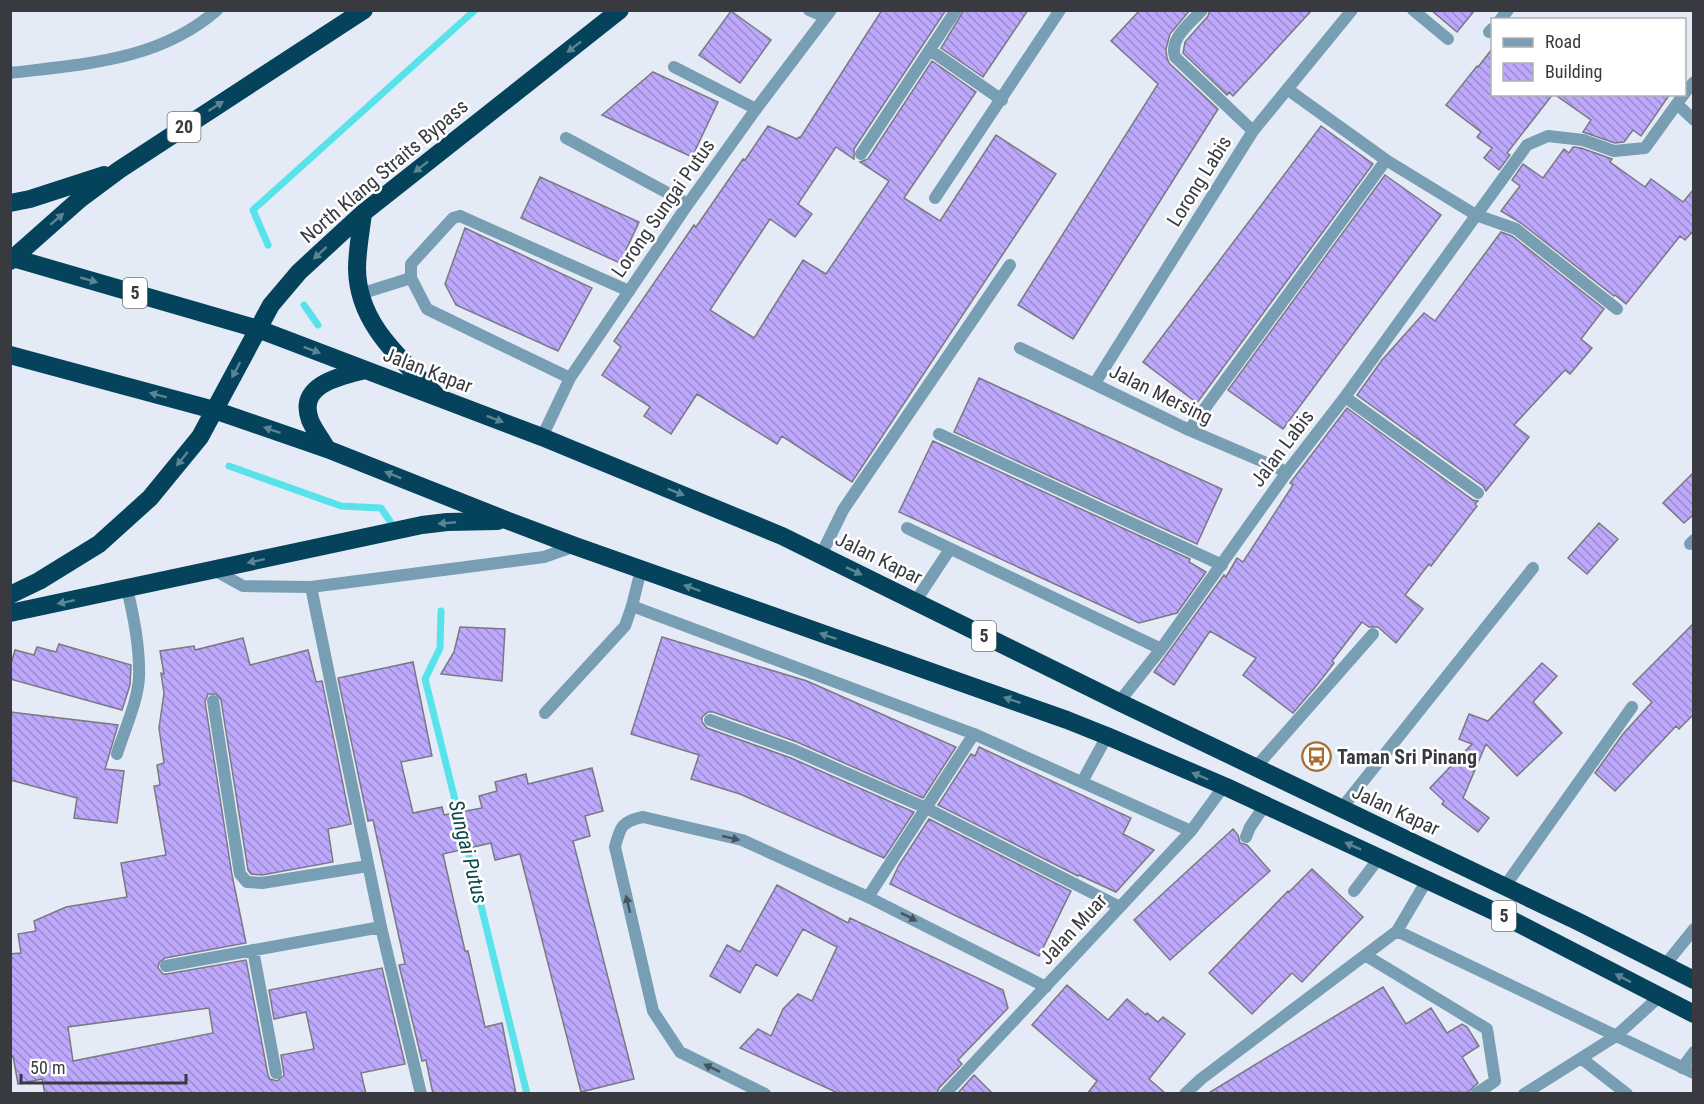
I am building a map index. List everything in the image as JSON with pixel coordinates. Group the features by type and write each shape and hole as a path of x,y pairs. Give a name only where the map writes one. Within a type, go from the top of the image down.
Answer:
{"highway":[{"name":"20","path":"11,258 80,199 119,170 364,10"},
{"name":"North Klang Straits Bypass","path":"10,595 39,581 99,544 150,498 200,437 271,305 299,272 363,213 620,10"},
{"path":"10,202 30,199 119,170"},
{"path":"363,213 357,268 360,294 367,315 381,337 440,399"},
{"name":"Jalan Kapar","path":"11,258 258,329 542,437 782,536 1694,980"},
{"name":"5","path":"10,355 214,410 327,449 575,546 1067,720 1224,786 1500,914 1694,1014"},
{"path":"327,449 310,419 308,404 316,387 332,379 365,370"},
{"path":"10,613 422,525 506,520"}],"street":[{"path":"10,73 136,54 170,41 199,26 217,10"},
{"path":"809,10 828,14"},
{"path":"861,154 956,10"},
{"path":"935,198 1060,10"},
{"path":"1202,10 1176,39 1173,49 1175,57 1253,131"},
{"name":"Lorong Labis","path":"1095,383 1253,131 1352,10"},
{"path":"1413,10 1448,39"},
{"name":"Lorong Sungai Putus","path":"542,437 570,378 688,204 828,14"},
{"path":"930,50 1002,100"},
{"path":"674,67 756,109"},
{"path":"1287,89 1386,160 1476,215 1516,229 1617,309"},
{"path":"1682,98 1694,120"},
{"name":"Jalan Labis","path":"1119,702 1161,649 1287,472 1345,397 1527,145 1548,136 1582,140 1614,151 1645,148 1682,98"},
{"path":"566,138 688,204"},
{"path":"1189,430 1386,160"},
{"path":"570,378 427,309 411,278 411,264 453,218 460,216 629,291"},
{"path":"821,555 843,510 1010,265"},
{"path":"360,294 411,278"},
{"name":"Jalan Mersing","path":"1020,348 1189,430 1287,472"},
{"path":"1345,397 1478,493"},
{"path":"939,435 1222,565"},
{"path":"907,528 1161,649"},
{"path":"214,570 243,586 311,587 544,557 575,546"},
{"path":"915,602 950,549"},
{"path":"1341,809 1533,568"},
{"path":"545,713 625,626 641,570"},
{"path":"311,587 381,927 421,1094"},
{"path":"117,754 139,678 136,624 127,589"},
{"path":"632,606 974,734 1191,831"},
{"path":"1255,768 1373,634"},
{"path":"213,701 240,874 247,882 262,883 368,866"},
{"path":"1505,886 1632,707"},
{"path":"710,720 794,750 926,808 1120,907"},
{"path":"868,897 974,734"},
{"path":"1082,782 1107,736"},
{"name":"Jalan Muar","path":"945,1094 1191,831 1224,786"},
{"path":"1246,837 1265,805"},
{"path":"765,1094 680,1052 653,1011 615,847 619,829 630,819 643,817 742,840 868,897 1046,987"},
{"path":"1354,891 1379,858"},
{"path":"1185,1094 1201,1078 1397,931 1427,880"},
{"path":"166,966 381,927"},
{"path":"1665,965 1694,929"},
{"path":"1397,931 1688,1070 1694,1052"},
{"path":"253,950 276,1073"},
{"path":"1365,955 1487,1029 1495,1082 1476,1094"},
{"path":"1524,1094 1616,1036 1659,997"},
{"path":"1581,1058 1627,1094"}],"building":[{"path":"882,10 946,10 854,149 854,159 836,147 798,204 812,214 795,237 770,219 710,310 754,338 803,260 826,274 889,181 860,162 868,159 932,61 976,92 904,198 940,221 996,135 1056,174 852,482 782,436 777,444 697,394 671,434 644,416 650,407 602,375 621,347 614,341 694,225 696,227 768,126 797,139 800,138"},
{"path":"964,10 1028,10 983,77 941,48"},
{"path":"1140,10 1190,10 1170,34 1166,49 1167,58 1169,63 1218,109 1073,339 1018,305 1158,84 1111,41"},
{"path":"1210,10 1312,10 1233,96 1229,92 1227,95 1183,53 1185,42 1208,16"},
{"path":"1431,10 1475,10 1457,32"},
{"path":"731,11 771,40 740,83 699,55"},
{"path":"1491,50 1491,96 1551,96 1507,153 1510,155 1499,170 1484,158 1492,148 1477,137 1481,132 1446,105"},
{"path":"653,72 718,102 692,157 602,115"},
{"path":"1557,96 1669,96 1641,136 1633,130 1624,142 1615,143 1583,132 1591,120"},
{"path":"1321,126 1373,164 1197,403 1143,362"},
{"path":"1573,147 1612,159 1610,162 1645,187 1651,179 1683,202 1694,189 1694,230 1685,240 1680,236 1626,304 1521,223 1501,211 1520,186 1512,180 1523,164 1543,178 1564,149 1569,153"},
{"path":"1385,175 1441,215 1283,429 1228,390"},
{"path":"540,177 639,222 620,263 521,218"},
{"path":"465,228 592,288 558,351 456,305 445,284"},
{"path":"1501,232 1512,236 1604,309 1581,339 1592,348 1570,374 1565,370 1514,425 1529,437 1486,491 1483,486 1357,395 1382,360 1424,313 1435,321"},
{"path":"979,378 1222,489 1197,544 954,432"},
{"path":"1347,408 1473,500 1478,501 1475,504 1477,506 1431,566 1429,564 1405,595 1423,609 1396,643 1378,627 1369,627 1362,622 1332,661 1334,663 1293,713 1243,675 1256,658 1210,631 1174,685 1154,672 1224,575 1226,577 1237,558 1243,562 1293,485 1290,483"},
{"path":"933,441 1190,559 1189,562 1206,572 1177,613 1139,623 899,512"},
{"path":"1694,472 1694,514 1684,523 1663,503"},
{"path":"1599,523 1618,539 1587,574 1568,558"},
{"path":"1694,623 1694,714 1679,729 1676,726 1615,791 1595,773 1623,734 1652,702 1633,684"},
{"path":"460,627 505,629 502,681 441,674 454,652"},
{"path":"662,637 807,681 956,747 923,798 797,742 713,712 708,712 702,717 702,722 707,728 791,758 914,812 884,858 740,794 691,779 699,755 631,734"},
{"path":"243,638 250,665 308,650 316,682 322,681 351,824 328,829 333,862 262,875 251,874 248,870 221,700 216,694 208,694 205,702 232,875 246,943 165,958 159,963 158,968 163,974 167,974 246,960 268,1075 270,1079 277,1081 284,1075 281,1055 314,1049 306,1012 274,1019 269,990 382,968 405,1064 361,1073 366,1094 45,1094 42,1079 18,1084 13,1056 10,1057 10,954 21,953 18,934 36,931 34,921 66,907 127,897 121,863 166,855 154,786 160,785 157,765 164,763 159,728 164,693 161,673 164,674 160,651 194,646 195,650","holes":["209,1008 213,1033 73,1061 68,1027"]},
{"path":"59,644 131,665 130,685 122,710 10,679 10,667 15,650 34,655 37,647 56,652"},
{"path":"413,662 432,756 401,762 413,813 442,807 444,815 482,808 479,796 497,791 495,782 526,774 528,784 592,768 603,811 585,816 590,836 573,841 634,1079 581,1092 520,854 495,860 491,843 443,854 485,1027 502,1023 516,1094 433,1094 426,1060 422,1061 399,965 405,964 373,820 368,821 338,678"},
{"path":"1542,663 1557,676 1533,702 1562,733 1517,776 1486,744 1463,798 1489,818 1478,832 1442,804 1444,801 1430,788 1472,744 1459,739 1469,714 1488,721"},
{"path":"10,712 118,725 105,769 124,771 117,823 74,818 77,798 10,780"},
{"path":"979,747 1131,818 1123,834 1154,850 1116,892 1078,876 938,805 971,754 975,756"},
{"path":"929,819 1071,891 1039,956 890,884 899,865"},
{"path":"1233,829 1240,843 1247,845 1270,871 1170,960 1134,920"},
{"path":"1312,869 1363,917 1302,982 1292,973 1252,1014 1209,973"},
{"path":"777,885 848,923 850,918 1003,990 1008,1008 958,1060 962,1064 939,1088 937,1094 840,1094 740,1048 758,1029 771,1036 783,1009 798,994 812,1001 837,947 803,929 777,976 756,964 740,993 710,976 727,945 740,952"},
{"path":"1067,985 1108,1020 1127,999 1146,1015 1147,1013 1158,1022 1163,1017 1185,1034 1149,1079 1166,1094 1087,1094 1097,1081 1032,1025"},
{"path":"1383,987 1406,1024 1431,1008 1447,1033 1462,1024 1467,1027 1479,1046 1462,1057 1478,1083 1468,1092 1207,1094"},
{"path":"974,1075 993,1094 957,1094"}],"waterway":[{"path":"268,245 253,210 475,10"},
{"path":"304,305 318,325"},
{"path":"229,466 341,506 381,508 390,521"},
{"name":"Sungai Putus","path":"441,611 440,648 425,679 460,820"},
{"name":"Sungai Putus","path":"465,840 527,1094"}],"place":[{"name":"Taman Sri Pinang","path":"1316,757"}]}
